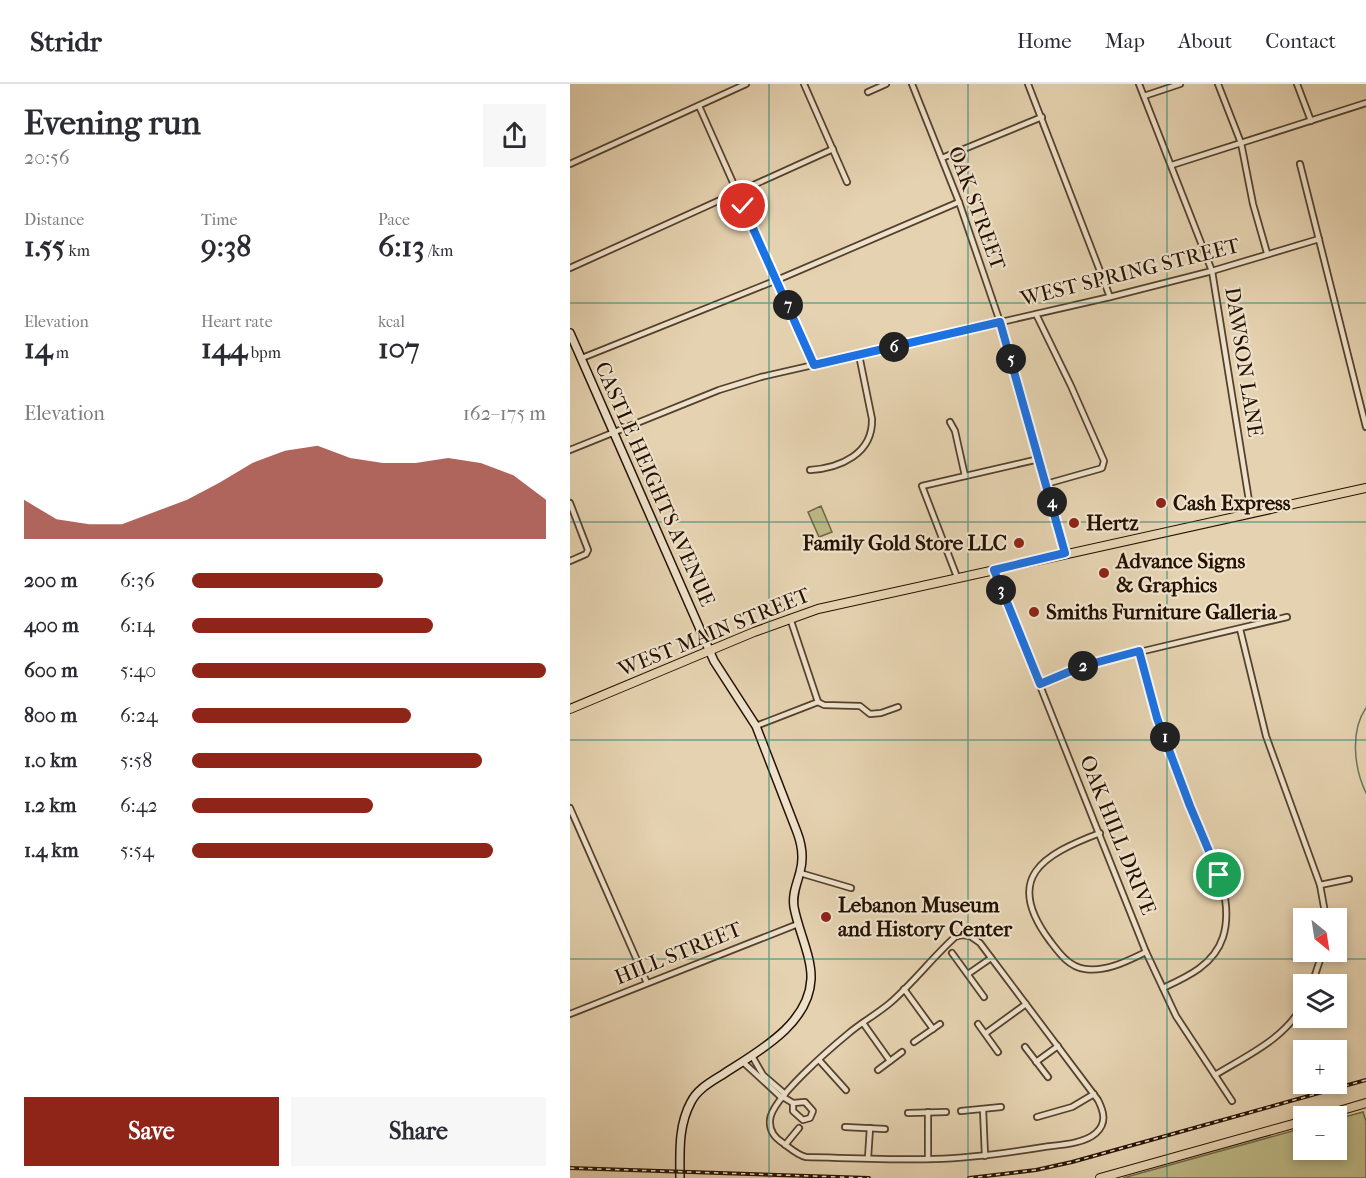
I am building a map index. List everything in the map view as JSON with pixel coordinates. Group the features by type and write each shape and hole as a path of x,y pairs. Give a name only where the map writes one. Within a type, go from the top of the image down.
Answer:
{"main road":[{"name":"WEST MAIN STREET","path":"570,709 710,649 790,618 840,603 1366,488"},
{"path":"1347,1109 1366,1103"},
{"path":"1100,1178 1293,1124"}],"street":[{"path":"570,164 746,84"},
{"path":"804,84 847,182"},
{"path":"868,92 886,84"},
{"name":"OAK STREET","path":"912,84 959,202 1000,322 1065,553"},
{"path":"1028,84 1110,297"},
{"name":"DAWSON LANE","path":"1139,84 1212,271 1251,513"},
{"path":"1144,96 1179,84"},
{"path":"1218,84 1241,143 1253,204 1267,253"},
{"path":"1297,84 1311,121"},
{"path":"1172,165 1366,103"},
{"path":"699,106 814,365"},
{"path":"942,158 1042,117"},
{"path":"570,268 833,149"},
{"path":"1300,164 1366,428"},
{"path":"582,358 777,280 959,202"},
{"name":"WEST SPRING STREET","path":"570,450 728,387 1110,297 1212,271 1319,239"},
{"path":"1036,314 1104,461 1102,468 1046,484"},
{"name":"CASTLE HEIGHTS AVENUE","path":"570,333 710,649 722,674 756,726 801,842 802,855 794,893 794,905 810,970 808,997 791,1024 752,1056 704,1087 691,1101 683,1119 680,1178"},
{"path":"810,470 831,467 849,460 861,450 868,440 872,419 859,355"},
{"path":"950,422 955,431 965,476"},
{"path":"957,577 922,486 1039,459"},
{"path":"570,504 588,550 586,554 570,561"},
{"name":"OAK HILL DRIVE","path":"994,570 1146,952 1176,1016 1232,1101"},
{"path":"1040,684 1083,666 1287,617"},
{"path":"790,618 818,702 824,705 860,706 870,714 898,707"},
{"path":"1240,629 1266,736 1320,885 1324,908"},
{"path":"1139,651 1157,718 1219,875 1227,913 1223,936 1214,954 1195,972 1163,988"},
{"path":"756,726 818,702"},
{"path":"570,808 647,983"},
{"path":"1100,833 1058,850 1038,868 1030,888 1033,914 1052,944 1071,964 1078,968 1106,968 1146,952"},
{"path":"800,873 851,888"},
{"path":"1320,885 1349,879"},
{"name":"HILL STREET","path":"570,1014 798,924"},
{"path":"970,936 991,958 1102,1107 1104,1122 1094,1135 1053,1146 985,1156 928,1159 806,1157 800,1156 777,1139 772,1132 770,1119 784,1096 819,1060 888,1005 954,937 970,936"},
{"path":"952,953 984,997"},
{"path":"968,975 991,958"},
{"path":"904,989 933,1029"},
{"path":"986,1034 1026,1004"},
{"path":"1215,1075 1268,1044 1293,1018"},
{"path":"863,1023 890,1061"},
{"path":"914,1042 940,1024"},
{"path":"978,1024 998,1052"},
{"path":"1036,1062 1058,1046"},
{"path":"1025,1047 1048,1077"},
{"path":"878,1070 902,1052"},
{"path":"752,1056 763,1075 784,1096"},
{"path":"819,1060 846,1090"},
{"path":"743,1062 794,1103 805,1102 813,1111 810,1118 803,1120 799,1118 793,1111 794,1103"},
{"path":"1037,1117 1072,1107 1094,1094"},
{"path":"961,1111 1001,1107"},
{"path":"983,1109 985,1156"},
{"path":"908,1113 946,1112"},
{"path":"928,1113 928,1159"},
{"path":"845,1127 885,1129"},
{"path":"786,1145 799,1128"},
{"path":"868,1158 870,1128"}],"shaded area":[{"path":"821,506 832,532 819,537 808,512"},
{"path":"1363,1112 1366,1121 1366,1178 1123,1178 1293,1131 1293,1160 1347,1160 1347,1116"}],"waterway":[{"path":"1366,708 1361,717 1356,738 1357,761 1366,793"}],"railway":[{"path":"969,1178 1036,1170 1072,1162 1366,1080"},
{"path":"570,1168 869,1178"}],"place":[{"name":"Cash Express","path":"1161,503"},
{"name":"Hertz","path":"1074,523"},
{"name":"Family Gold Store LLC","path":"1019,543"},
{"name":"Advance Signs & Graphics","path":"1104,573"},
{"name":"Smiths Furniture Galleria","path":"1034,612"},
{"name":"Lebanon Museum and History Center","path":"826,917"}],"route":[{"path":"743,206 814,365 1000,322 1065,553 994,570 1001,591 1040,684 1083,666 1139,651 1157,718 1219,875"}]}
